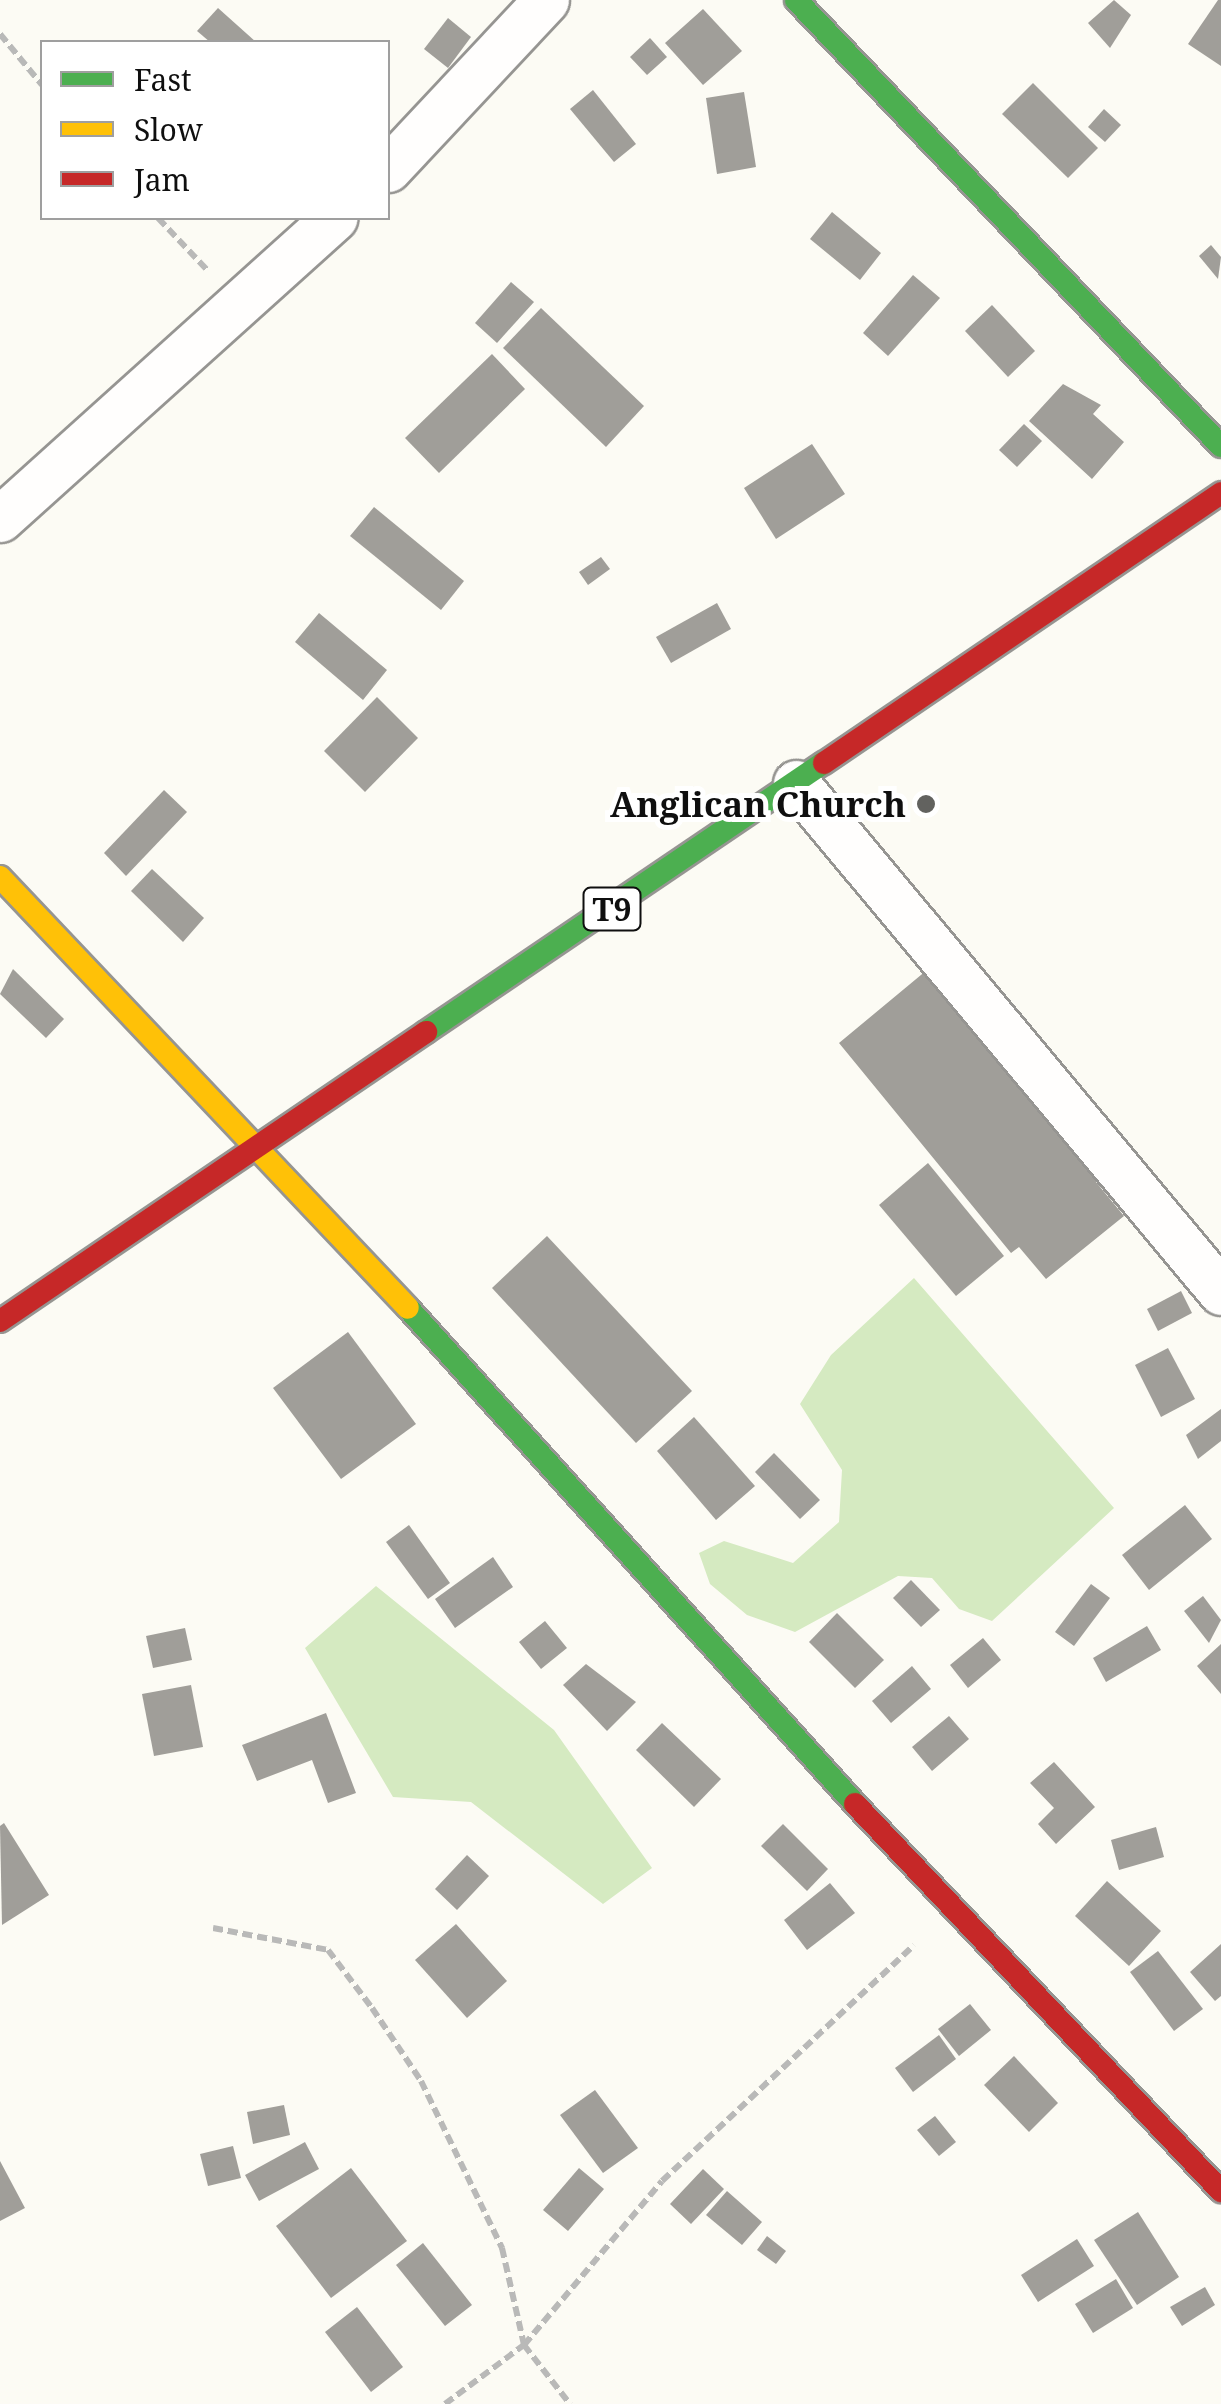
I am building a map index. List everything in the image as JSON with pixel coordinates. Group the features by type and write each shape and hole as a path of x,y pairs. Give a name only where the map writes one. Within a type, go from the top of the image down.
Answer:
{"main road":[{"path":"796,0 1221,446"},
{"name":"T9","path":"0,1322 1221,493"},
{"path":"0,877 262,1147 954,1912 1221,2192"}],"street":[{"path":"390,167 546,0"},
{"path":"0,520 332,220"},
{"path":"796,783 1221,1292"}],"path":[{"path":"0,34 40,83"},
{"path":"160,220 237,303"},
{"path":"445,2404 524,2346 662,2181 954,1912"},
{"path":"213,1928 328,1950 372,2008 422,2081 502,2248 524,2346 570,2404"}],"green space":[{"path":"914,1278 1114,1508 992,1621 959,1609 932,1578 898,1576 795,1632 747,1615 710,1584 699,1553 724,1541 793,1563 839,1522 842,1470 800,1404 831,1355"},
{"path":"376,1586 554,1730 652,1868 603,1904 471,1802 393,1797 305,1648"}],"building":[{"path":"1114,0 1131,15 1110,48 1088,23"},
{"path":"1221,0 1221,66 1188,44"},
{"path":"218,8 254,40 208,40 197,31"},
{"path":"703,9 742,51 703,85 665,43"},
{"path":"448,18 471,37 448,68 424,49"},
{"path":"650,38 667,57 647,75 630,57"},
{"path":"1033,83 1098,148 1068,178 1002,114"},
{"path":"593,90 636,144 614,162 570,109"},
{"path":"744,92 756,167 717,174 706,98"},
{"path":"1104,109 1121,125 1105,142 1088,127"},
{"path":"832,212 881,253 860,280 810,239"},
{"path":"1211,245 1221,257 1218,279 1199,256"},
{"path":"913,275 940,298 888,356 863,333"},
{"path":"511,282 534,302 497,343 475,323"},
{"path":"992,305 1035,351 1008,377 965,331"},
{"path":"541,308 644,406 606,447 503,348"},
{"path":"492,354 525,389 439,473 405,438"},
{"path":"1063,384 1101,405 1093,414 1124,442 1092,479 1029,421"},
{"path":"1024,424 1042,441 1017,467 999,450"},
{"path":"812,444 845,494 776,539 744,488"},
{"path":"374,507 464,581 441,610 350,536"},
{"path":"601,557 610,569 588,585 579,572"},
{"path":"717,603 731,629 671,663 656,637"},
{"path":"319,613 387,670 363,700 295,642"},
{"path":"377,697 418,738 365,792 324,751"},
{"path":"164,790 187,812 126,876 104,853"},
{"path":"152,869 204,918 183,942 131,891"},
{"path":"933,965 1105,1176 1096,1182 1124,1216 1046,1279 1019,1247 1011,1253 839,1043"},
{"path":"13,969 64,1019 46,1038 0,994"},
{"path":"928,1163 1004,1256 956,1296 879,1205"},
{"path":"547,1236 692,1391 636,1443 492,1288"},
{"path":"1181,1291 1192,1313 1158,1331 1147,1309"},
{"path":"348,1332 416,1424 341,1479 273,1388"},
{"path":"1168,1348 1195,1399 1161,1417 1135,1365"},
{"path":"1221,1409 1221,1441 1198,1459 1186,1435"},
{"path":"694,1417 755,1486 716,1520 657,1451"},
{"path":"774,1453 820,1500 800,1519 755,1472"},
{"path":"1185,1505 1212,1539 1149,1590 1122,1555"},
{"path":"409,1525 450,1583 428,1599 386,1542"},
{"path":"493,1557 513,1587 455,1628 435,1599"},
{"path":"911,1580 940,1610 921,1627 893,1598"},
{"path":"1091,1584 1110,1598 1074,1646 1055,1632"},
{"path":"1203,1596 1221,1620 1209,1643 1184,1611"},
{"path":"837,1613 884,1660 855,1688 809,1642"},
{"path":"545,1621 567,1648 541,1669 519,1642"},
{"path":"1147,1626 1161,1650 1106,1682 1093,1658"},
{"path":"185,1628 192,1660 153,1668 146,1636"},
{"path":"983,1638 1001,1660 968,1688 950,1665"},
{"path":"1221,1644 1221,1694 1197,1666"},
{"path":"586,1664 636,1702 607,1731 563,1685"},
{"path":"912,1666 931,1689 891,1723 872,1701"},
{"path":"191,1685 203,1747 154,1756 142,1694"},
{"path":"326,1713 356,1793 328,1803 312,1760 257,1781 242,1745"},
{"path":"949,1716 969,1739 932,1771 912,1747"},
{"path":"662,1723 721,1779 694,1807 636,1750"},
{"path":"1054,1762 1095,1807 1056,1844 1038,1824 1054,1808 1030,1783"},
{"path":"4,1823 49,1895 2,1925 0,1826"},
{"path":"783,1824 828,1869 807,1891 761,1846"},
{"path":"1156,1827 1164,1857 1119,1870 1111,1840"},
{"path":"467,1855 489,1876 457,1910 435,1889"},
{"path":"1107,1881 1161,1931 1129,1966 1075,1916"},
{"path":"830,1883 855,1913 807,1950 784,1920"},
{"path":"456,1924 507,1981 467,2018 415,1960"},
{"path":"1221,1944 1221,1996 1215,2001 1190,1972"},
{"path":"1158,1951 1203,2009 1174,2031 1130,1972"},
{"path":"970,2004 991,2030 959,2056 938,2029"},
{"path":"939,2035 956,2059 913,2092 895,2068"},
{"path":"1014,2056 1058,2103 1029,2132 984,2085"},
{"path":"595,2090 638,2148 603,2173 560,2115"},
{"path":"284,2105 290,2135 253,2144 247,2112"},
{"path":"935,2116 956,2142 939,2156 917,2130"},
{"path":"305,2142 319,2169 259,2201 245,2175"},
{"path":"233,2146 241,2178 208,2186 200,2154"},
{"path":"0,2161 25,2208 0,2221"},
{"path":"351,2168 407,2241 331,2298 276,2226"},
{"path":"579,2168 604,2189 568,2231 543,2210"},
{"path":"703,2169 724,2189 691,2224 670,2204"},
{"path":"727,2191 762,2222 742,2245 706,2215"},
{"path":"1138,2212 1179,2277 1137,2305 1094,2240"},
{"path":"767,2236 786,2251 776,2264 757,2250"},
{"path":"1077,2239 1094,2266 1038,2302 1021,2275"},
{"path":"423,2243 472,2305 445,2326 396,2265"},
{"path":"1116,2279 1133,2308 1093,2333 1075,2304"},
{"path":"1205,2287 1215,2305 1182,2326 1170,2307"},
{"path":"357,2307 403,2367 371,2392 325,2332"}],"traffic: fast":[{"path":"796,0 1221,446"},
{"path":"426,1032 824,763"},
{"path":"408,1308 855,1804"}],"traffic: slow":[{"path":"0,877 408,1308"}],"traffic: jam":[{"path":"824,763 1221,493"},
{"path":"0,1321 426,1032"},
{"path":"855,1804 1221,2191"}],"place":[{"name":"Anglican Church","path":"926,804"}]}
